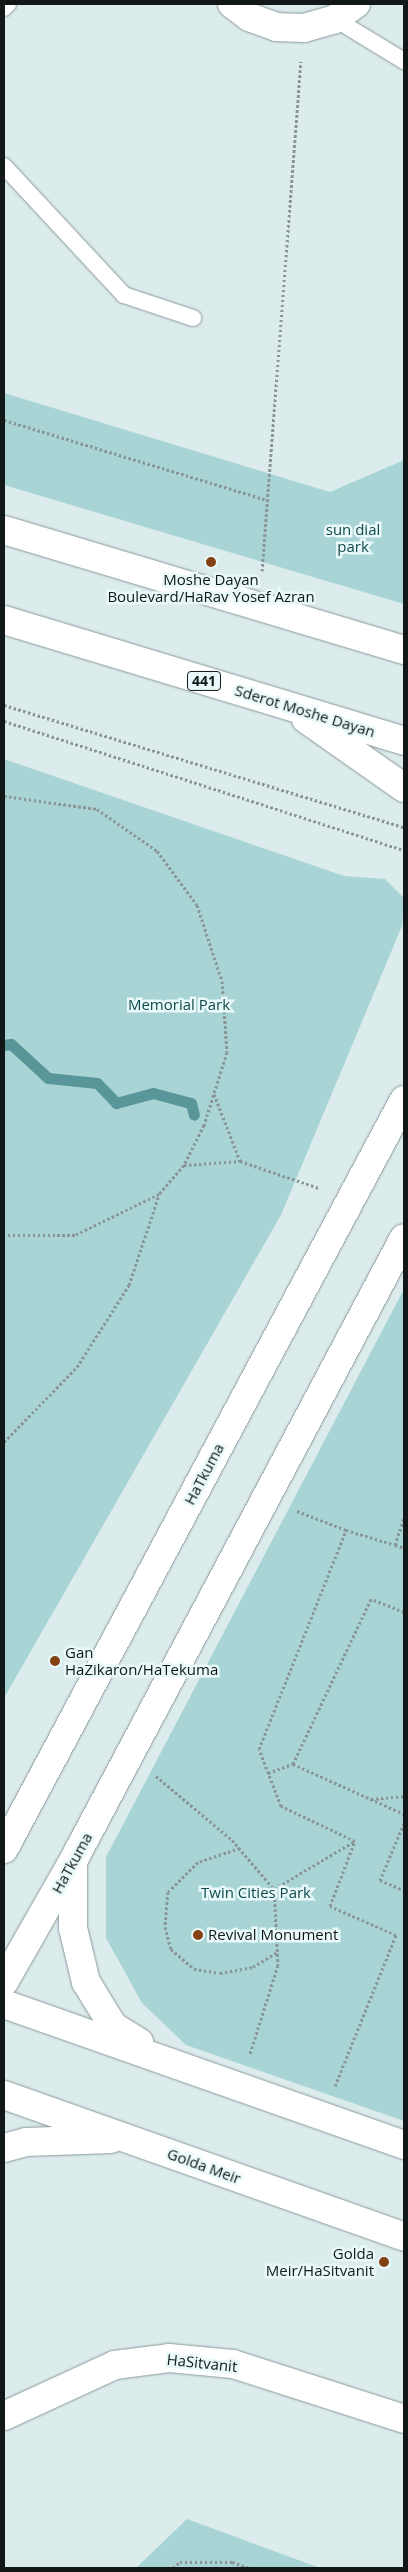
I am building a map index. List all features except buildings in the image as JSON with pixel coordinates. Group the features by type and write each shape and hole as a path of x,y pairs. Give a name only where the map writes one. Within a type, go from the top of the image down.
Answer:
{"street":[{"path":"232,4 249,17 276,27 304,28 346,11"},
{"path":"4,530 309,624 404,650"},
{"name":"Sderot Moshe Dayan","path":"4,620 404,741"},
{"path":"309,624 404,638"},
{"path":"286,705 404,788"},
{"name":"HaTkuma","path":"5,1845 404,1100"},
{"name":"HaTkuma","path":"4,1982 74,1862 404,1238"},
{"path":"74,1862 73,1928 86,1982 113,2026 179,2065"},
{"path":"4,2004 404,2145"},
{"name":"Golda Meir","path":"4,2094 404,2237"},
{"path":"4,2148 26,2142 127,2139"},
{"name":"HaSitvanit","path":"4,2416 115,2365 169,2358 234,2364 404,2419"}],"lane":[{"path":"4,8 8,4"},
{"path":"346,11 403,60"},
{"path":"4,166 124,296 192,318"}],"path":[{"path":"258,608 304,28"},
{"path":"4,420 267,500"},
{"path":"4,705 404,828"},
{"path":"4,720 404,850"},
{"path":"4,796 97,809 156,851 197,905 222,981 227,1052 204,1125 184,1164 159,1194 129,1285 77,1366 4,1442"},
{"path":"214,1094 240,1161"},
{"path":"184,1164 240,1161 351,1198"},
{"path":"4,1235 75,1235 159,1194"},
{"path":"266,1499 346,1530 404,1548"},
{"path":"395,1544 404,1518"},
{"path":"346,1530 259,1749 281,1806 355,1841"},
{"path":"293,1764 371,1599 404,1612"},
{"path":"130,1754 240,1848 274,1889 278,1965 240,2088"},
{"path":"268,1773 293,1764 404,1814"},
{"path":"370,1799 404,1796"},
{"path":"404,1823 380,1880 404,1890"},
{"path":"274,1889 355,1841"},
{"path":"323,2117 396,1935 330,1906 355,1841"},
{"path":"240,1848 198,1862 168,1892 165,1927 171,1948 194,1969 220,1972 253,1967 277,1952"},
{"path":"173,2568 180,2562 232,2562 249,2568"}],"green space":[{"name":"sun dial park","path":"4,393 330,492 404,460 404,604 4,485"},
{"name":"Memorial Park","path":"4,759 344,876 385,879 404,898 402,926 281,1215 4,1698"},
{"name":"Twin Cities Park","path":"404,1289 404,2121 186,2045 142,2003 106,1938 106,1857"},
{"path":"187,2519 320,2568 136,2568"}],"waterway":[{"path":"4,1045 11,1044 48,1078 97,1083 116,1103 153,1093 191,1103 194,1115"}],"place":[{"name":"Moshe Dayan Boulevard/HaRav Yosef Azran","path":"211,562"},
{"name":"Gan HaZikaron/HaTekuma","path":"55,1661"},
{"name":"Revival Monument","path":"198,1935"},
{"name":"Golda Meir/HaSitvanit","path":"384,2262"}]}
